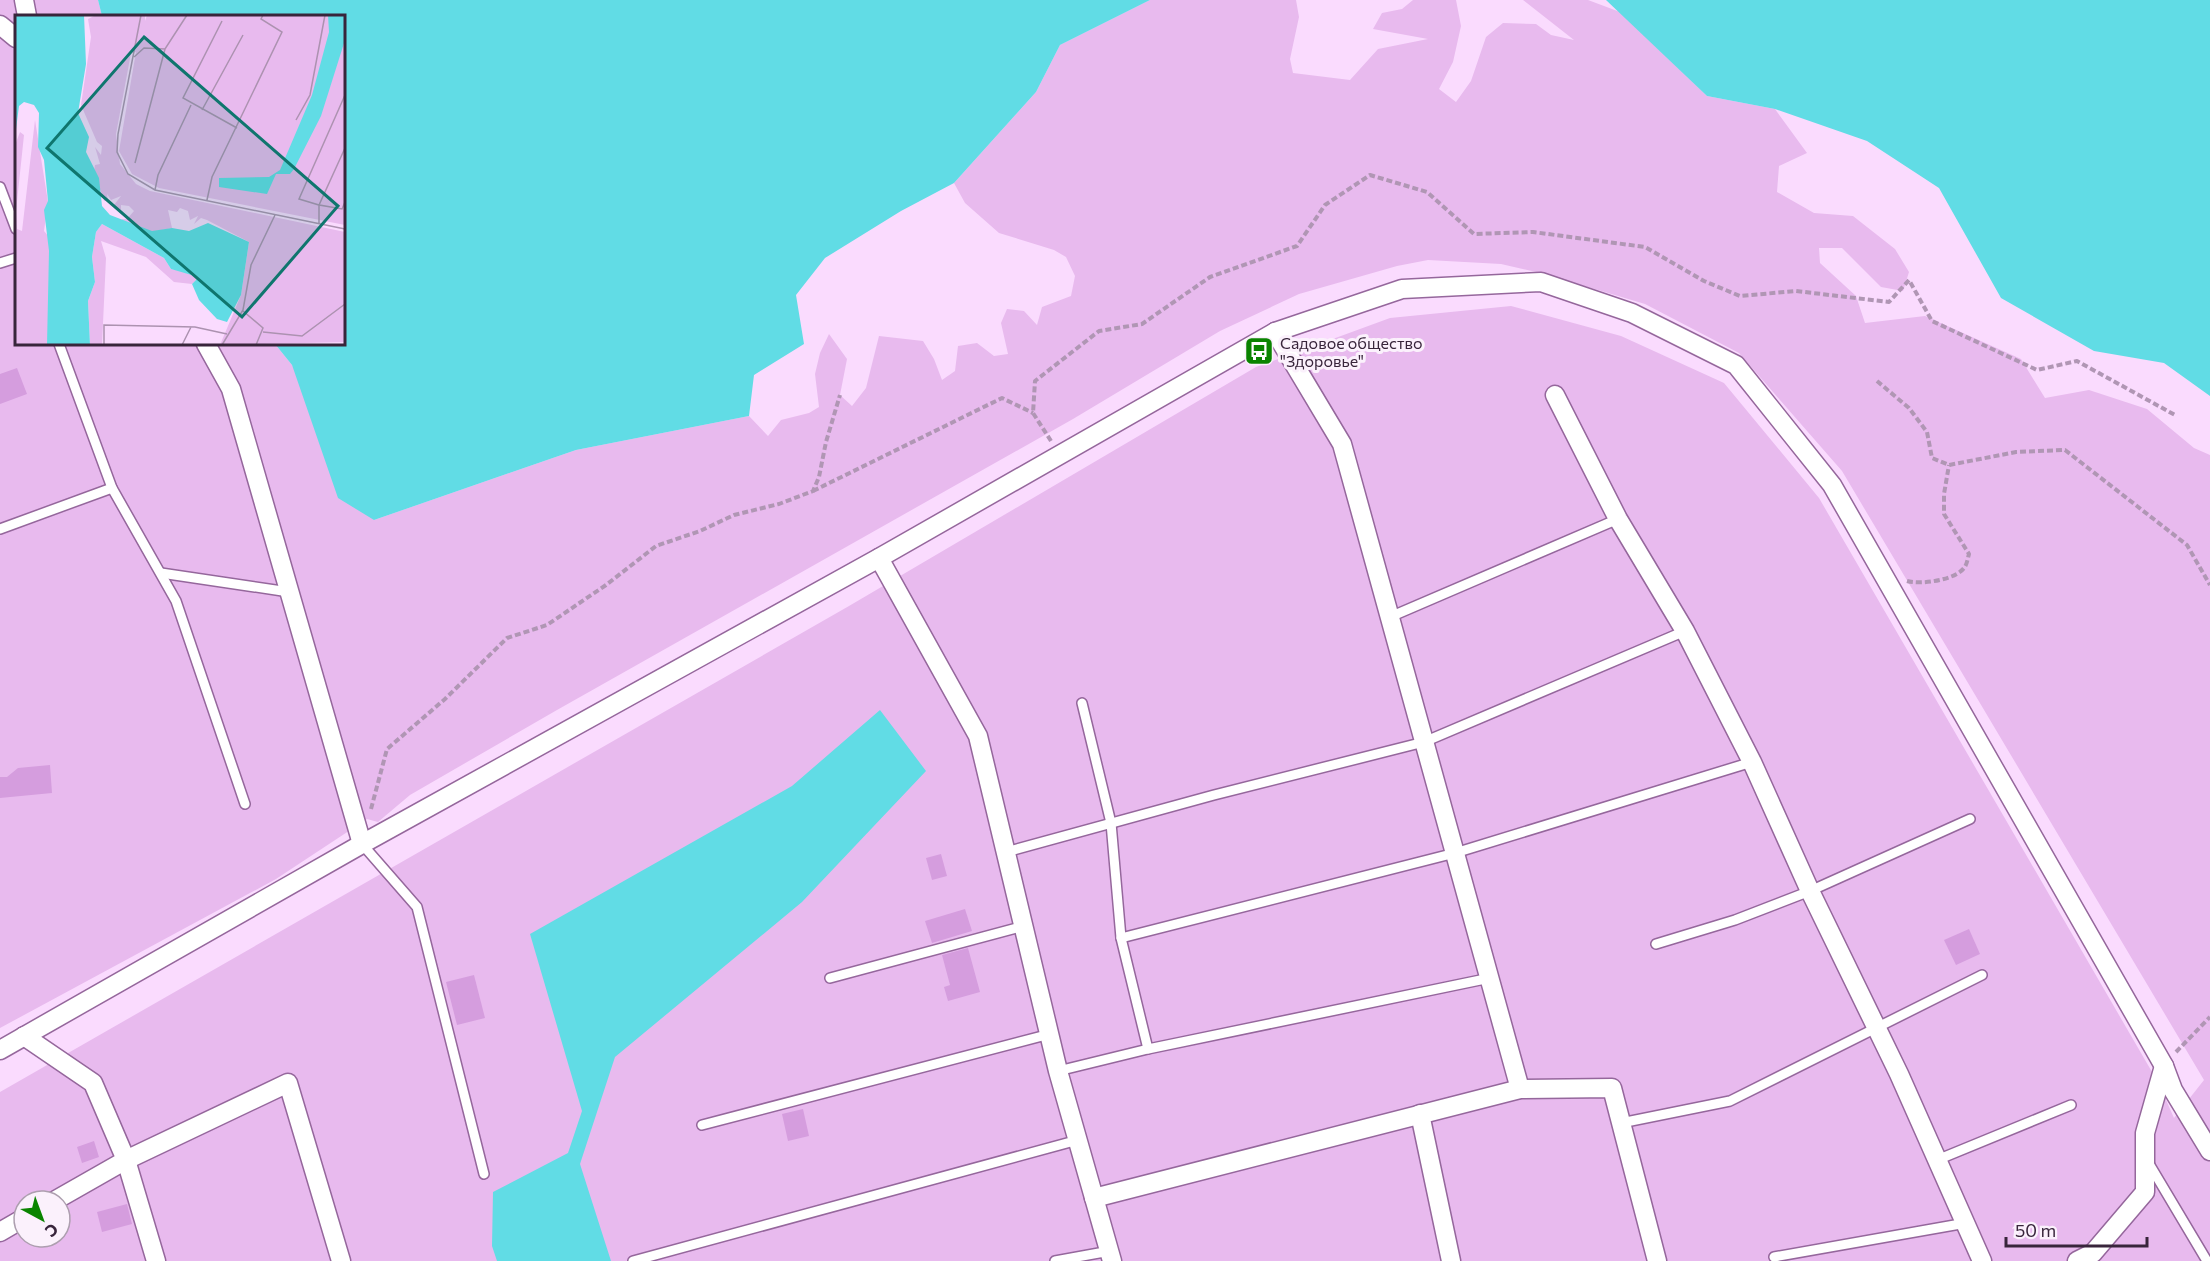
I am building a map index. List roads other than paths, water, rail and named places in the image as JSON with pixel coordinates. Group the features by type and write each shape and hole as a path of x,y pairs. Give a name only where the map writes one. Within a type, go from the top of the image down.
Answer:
{"street":[{"path":"24,0 27,15"},
{"path":"0,25 15,37"},
{"path":"0,1050 362,844 879,558 1275,332 1402,289 1541,282 1632,313 1736,365 1832,485 2164,1066 2174,1090 2210,1151"},
{"path":"1275,332 1342,444 1520,1089"},
{"path":"207,345 231,389 362,844"},
{"path":"1555,395 1618,519 1685,631 1752,762 1810,891 1899,1074 1982,1261"},
{"path":"879,558 978,736 1058,1071 1111,1256"},
{"path":"24,1036 93,1083 126,1160 156,1261"},
{"path":"2077,1261 2093,1253 2145,1192 2145,1133 2164,1066"},
{"path":"72,1191 126,1160 288,1083 341,1261"},
{"path":"1094,1198 1520,1089 1612,1088 1657,1261"},
{"path":"1420,1114 1451,1261"}],"lane":[{"path":"0,187 15,226"},
{"path":"0,263 15,258"},
{"path":"59,345 112,488 176,601 245,804"},
{"path":"0,529 112,488"},
{"path":"1390,618 1618,519"},
{"path":"161,573 290,592"},
{"path":"1006,852 1424,742 1685,631"},
{"path":"1082,703 1111,823 1121,938 1148,1049"},
{"path":"1121,938 1455,853 1752,762"},
{"path":"1656,944 1735,920 1810,891 1970,819"},
{"path":"362,844 417,907 484,1174"},
{"path":"830,978 1024,926"},
{"path":"1621,1123 1730,1101 1982,975"},
{"path":"1058,1071 1148,1049 1490,978"},
{"path":"702,1125 1050,1034"},
{"path":"1937,1160 2072,1105"},
{"path":"633,1261 1078,1140"},
{"path":"2145,1157 2207,1261"},
{"path":"1774,1257 1966,1223"},
{"path":"1055,1261 1111,1256"}],"place":[{"name":"Садовое общество \"Здоровье\"","path":"1259,351"}]}
